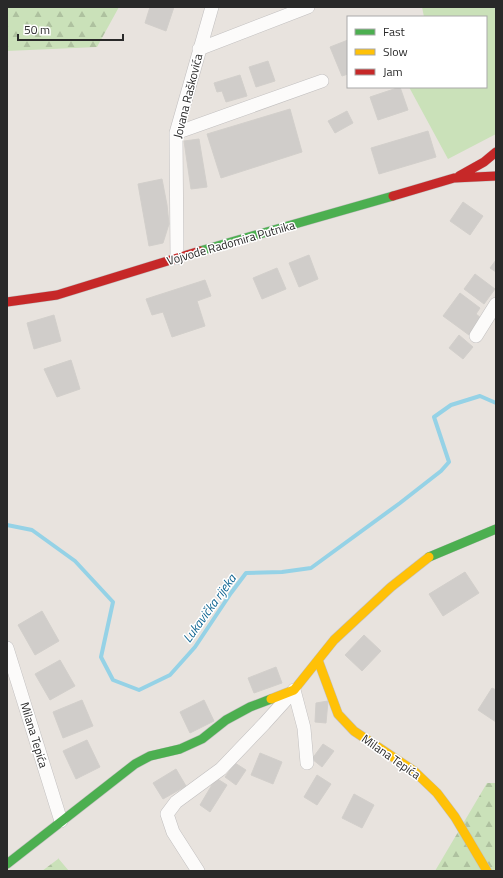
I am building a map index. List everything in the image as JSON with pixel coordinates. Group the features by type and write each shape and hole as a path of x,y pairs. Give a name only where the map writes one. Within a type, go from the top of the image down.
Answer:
{"street":[{"name":"Jovana Raškovića","path":"177,258 176,133 212,7"},
{"path":"199,49 308,7"},
{"path":"176,133 322,81"},
{"name":"Vojvode Radomira Putnika","path":"7,302 57,295 177,258 454,178 484,162 496,152"},
{"name":"Vojvode Radomira Putnika","path":"454,178 496,176"},
{"path":"476,336 496,304"},
{"path":"198,871 173,832 167,814 176,802 221,769 294,690 334,640 391,587 432,555 496,529"},
{"name":"Milana Tepića","path":"7,648 61,821"},
{"name":"Milana Tepića","path":"318,660 333,699 334,708 338,715 356,733 413,770 438,794 454,813 487,871"},
{"path":"7,864 135,764 150,756 180,749 202,739 226,720 250,707 294,690"},
{"path":"294,690 304,728 307,763"}],"green space":[{"path":"7,7 119,7 97,47 7,51"},
{"path":"422,7 496,7 496,134 448,159 410,88 487,88 487,16 424,16"},
{"path":"487,783 496,783 496,871 435,871"},
{"path":"58,859 69,871 42,871"}],"building":[{"path":"150,7 174,7 166,31 145,23"},
{"path":"347,40 347,74 342,76 330,47"},
{"path":"268,61 275,81 256,87 249,67"},
{"path":"240,75 247,96 226,102 222,91 217,92 214,83"},
{"path":"400,88 408,110 378,120 370,97"},
{"path":"290,109 302,152 221,178 207,134"},
{"path":"347,111 353,123 335,133 328,121"},
{"path":"428,131 436,157 379,174 371,148"},
{"path":"199,139 207,187 191,189 184,141"},
{"path":"162,179 169,224 163,243 149,246 138,184"},
{"path":"463,202 483,216 470,235 450,221"},
{"path":"309,255 318,279 299,287 289,263"},
{"path":"496,260 496,272 490,268"},
{"path":"277,268 286,289 262,299 253,278"},
{"path":"475,274 495,289 484,304 464,289"},
{"path":"205,280 211,296 197,301 205,326 172,337 163,312 152,315 146,299"},
{"path":"460,293 480,308 476,314 481,318 469,335 443,316"},
{"path":"54,315 61,341 34,349 27,323"},
{"path":"459,335 473,347 463,359 449,348"},
{"path":"71,360 80,389 57,397 44,369"},
{"path":"465,572 479,593 443,616 429,594"},
{"path":"42,611 59,641 35,655 18,625"},
{"path":"364,635 381,651 362,671 345,655"},
{"path":"60,660 75,686 50,700 35,674"},
{"path":"276,667 282,683 254,693 248,678"},
{"path":"492,688 496,690 496,722 478,710"},
{"path":"82,700 93,726 63,738 53,712"},
{"path":"204,700 214,721 190,733 180,712"},
{"path":"328,701 326,723 315,722 316,703"},
{"path":"87,740 100,767 76,779 63,751"},
{"path":"323,744 334,751 322,767 312,759"},
{"path":"260,753 282,762 273,784 251,775"},
{"path":"235,763 246,770 236,785 225,777"},
{"path":"176,769 186,786 163,799 153,783"},
{"path":"317,775 331,784 317,805 304,797"},
{"path":"216,778 227,785 210,812 200,805"},
{"path":"354,794 374,805 362,828 342,818"}],"waterway":[{"name":"Lukavička rijeka","path":"7,525 32,530 75,561 113,602 101,657 113,680 139,690 170,675 195,647 246,573 282,572 311,568 441,471 449,462 434,417 451,405 480,396 496,403"}],"traffic: fast":[{"path":"200,251 393,196"},
{"path":"429,557 496,529"},
{"path":"7,864 135,764 150,756 180,749 202,739 226,720 250,707 271,699"}],"traffic: slow":[{"path":"271,699 294,690 334,640 391,587 429,557"},
{"path":"318,660 338,714 354,731 414,771 437,793 455,817 487,871"}],"traffic: jam":[{"path":"459,176 484,162 496,152"},
{"path":"393,196 454,178 496,176"},
{"path":"7,302 57,295 200,251"}]}
